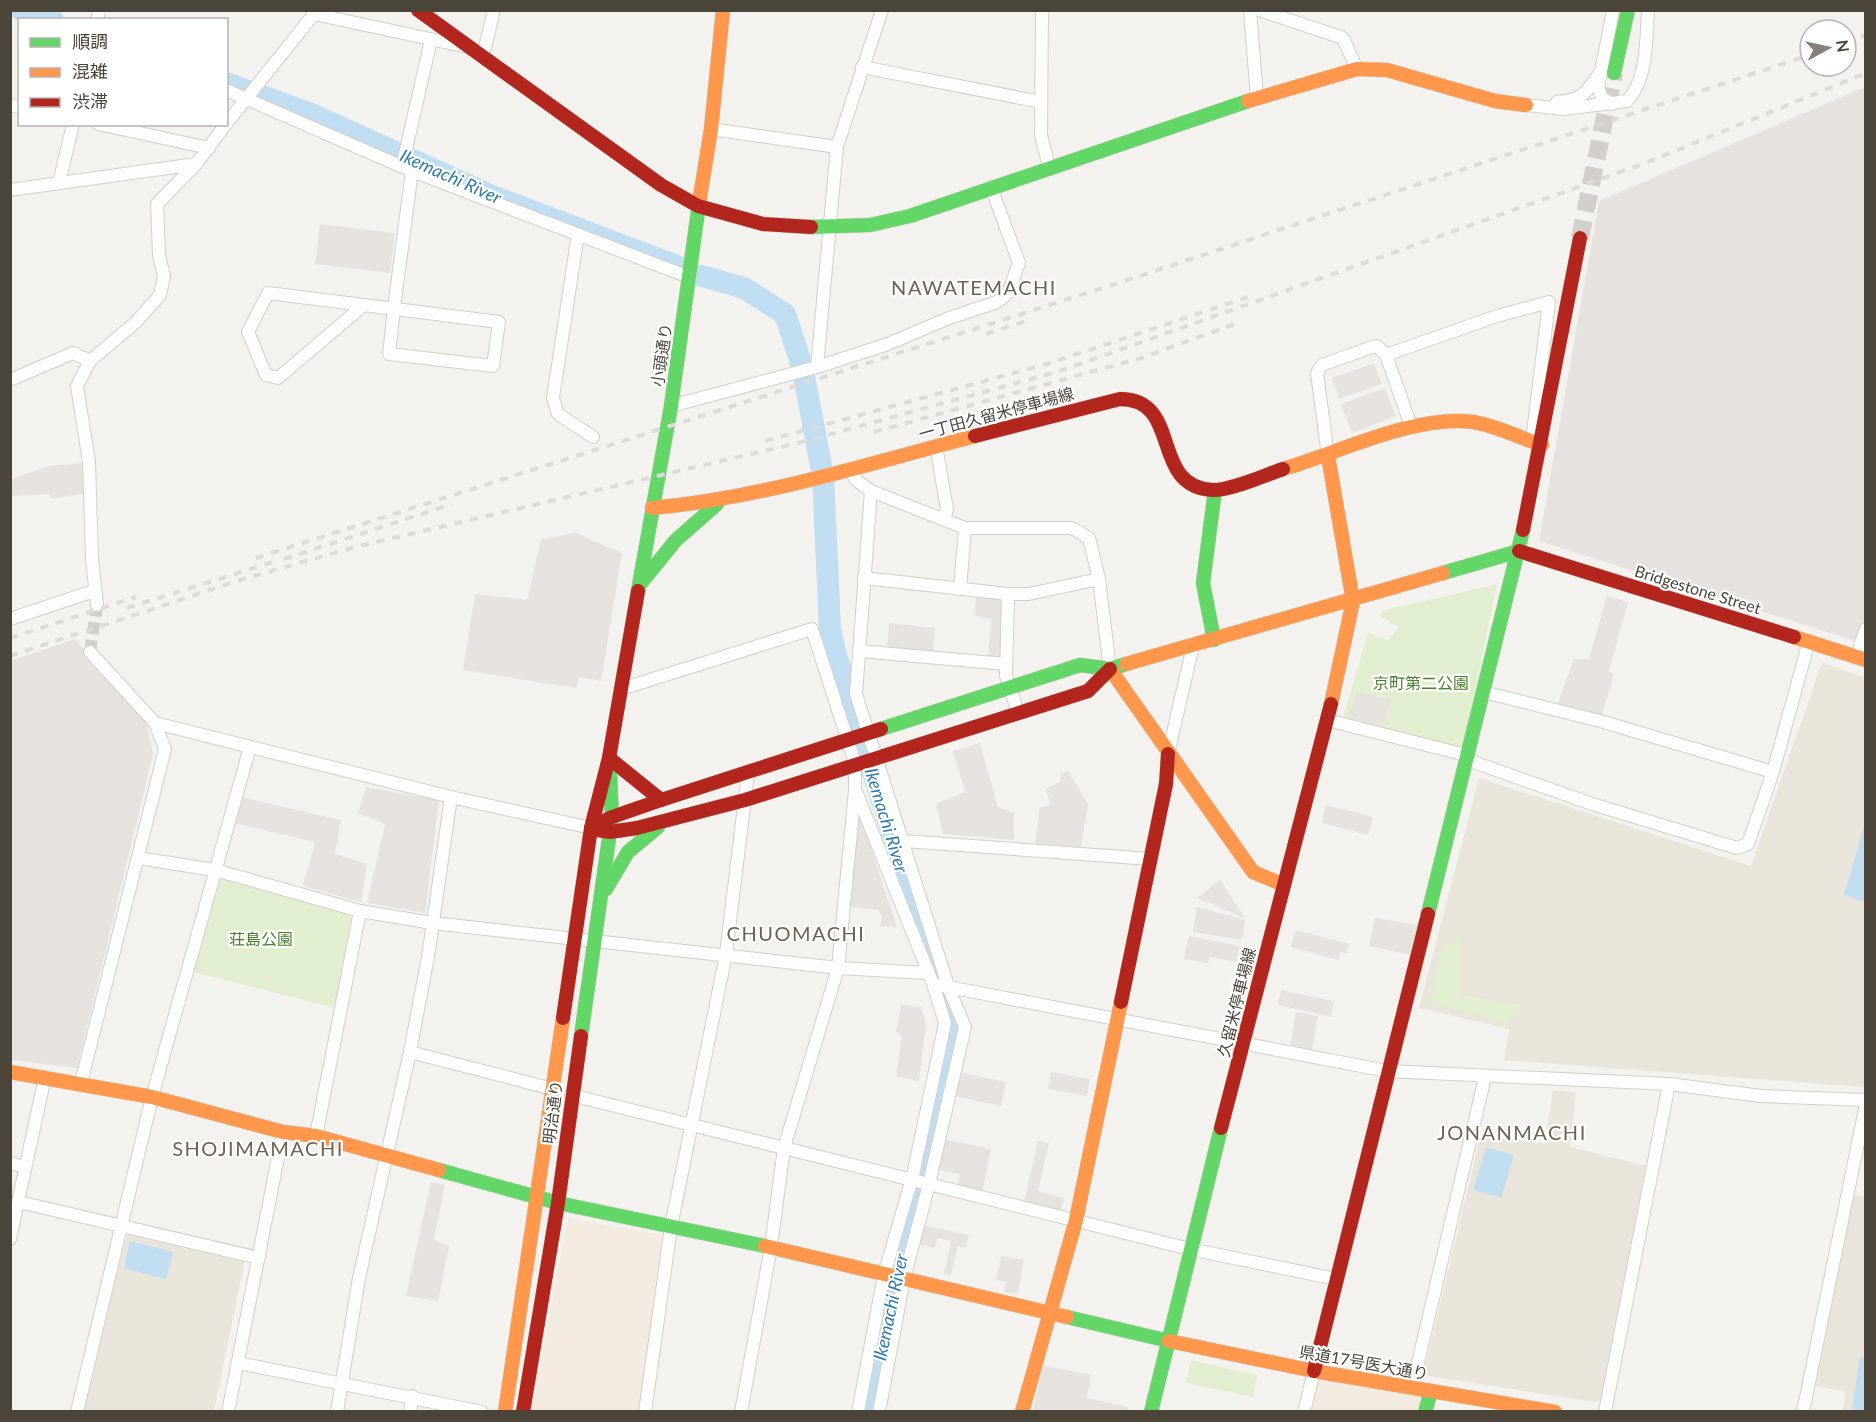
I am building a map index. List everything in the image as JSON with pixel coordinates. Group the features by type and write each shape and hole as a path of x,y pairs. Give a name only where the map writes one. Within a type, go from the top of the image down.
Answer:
{"street":[{"path":"418,10 661,185 698,206 763,224 830,228 870,225 910,216 1257,98 1358,69 1387,70 1495,100 1526,105 1564,109 1627,101 1639,81 1645,53 1648,10"},
{"path":"483,56 494,10"},
{"name":"小頭通り","path":"652,508 671,406 698,206 711,129 723,10"},
{"path":"817,367 837,147 882,10"},
{"path":"1042,10 1041,135 1049,167"},
{"path":"1250,10 1257,98"},
{"path":"1259,10 1343,38 1358,69"},
{"path":"1526,105 1570,101 1585,94 1609,70 1613,10"},
{"path":"1612,104 1602,98 1598,87 1609,70 1628,10"},
{"path":"228,121 318,12 431,40 470,47"},
{"path":"364,304 278,378 266,375 248,332 268,293 364,304 394,308 499,322 493,366 389,354 394,308 407,169 431,40"},
{"path":"862,67 1041,102"},
{"path":"228,91 407,169 688,277"},
{"path":"59,183 73,126"},
{"path":"108,126 209,148"},
{"path":"97,605 94,591 89,462 77,386 90,361 136,322 160,295 164,276 159,255 157,204 196,164 225,126"},
{"path":"711,129 837,147"},
{"path":"10,190 196,164"},
{"path":"671,406 817,367 888,344 949,318 997,302 1008,293 1019,263 991,187"},
{"path":"578,234 553,398 558,414 593,436"},
{"path":"1304,1412 1519,551 1537,443 1580,238"},
{"path":"1386,356 1497,316 1550,302 1537,443"},
{"path":"1353,601 1328,456 1317,373 1322,365 1377,346 1386,356 1411,426"},
{"path":"10,380 73,353 90,361"},
{"name":"一丁田久留米停車場線","path":"652,508 723,499 809,479 1105,401 1138,400 1149,409 1160,427 1180,479 1198,490 1215,490"},
{"path":"1214,640 1203,583 1215,490 1328,456 1411,426 1454,421 1474,422 1537,443"},
{"path":"936,446 947,508 944,520"},
{"path":"846,470 871,491 965,528 1072,528 1089,538 1099,579 1110,669 1253,872 1284,885"},
{"path":"871,491 856,694 949,989 965,1027 929,1184 904,1280 879,1412"},
{"path":"638,586 672,542 694,520 723,499"},
{"path":"591,828 609,759 652,508"},
{"path":"960,589 965,528"},
{"path":"591,828 612,817 661,800 1080,666 1110,669 1353,601 1519,551"},
{"name":"Bridgestone Street","path":"1519,551 1861,658"},
{"path":"864,578 1008,594 1029,594 1099,579"},
{"path":"10,619 94,591"},
{"path":"1008,594 1006,664 1010,688 1018,712"},
{"name":"久留米停車場線","path":"1151,1412 1242,1045 1328,720 1353,601"},
{"path":"1861,658 1866,629"},
{"path":"621,689 812,630 855,763 855,790 838,968 784,1148 771,1247 741,1412"},
{"path":"1328,720 1466,757 1592,804 1737,848 1748,844 1773,772 1809,641"},
{"path":"1022,1412 1076,1220 1166,784 1168,754 1193,646"},
{"path":"859,651 1006,664"},
{"path":"81,1083 165,749 155,723 90,652"},
{"path":"155,723 451,797 610,832 745,801 855,763 1088,691 1110,669"},
{"path":"1483,692 1600,721 1773,772"},
{"path":"77,1412 152,1097 250,747"},
{"path":"609,759 661,800"},
{"path":"609,759 612,817"},
{"path":"645,1412 671,1227 726,954 748,773"},
{"path":"855,790 930,979 945,1023 911,1180 884,1275 858,1412"},
{"path":"337,1412 359,1278 410,1052 451,797"},
{"name":"明治通り","path":"523,1412 558,1203 571,1095 612,817"},
{"path":"600,901 628,852 667,820"},
{"name":"明治通り","path":"505,1412 591,828"},
{"path":"904,841 1150,858"},
{"path":"138,858 215,870 360,911 432,923 576,940 726,954 930,979 949,989 1116,1018 1242,1045 1388,1071 1669,1084 1761,1096 1866,1102 1803,1412"},
{"path":"316,1136 360,911"},
{"path":"410,1052 553,1089"},
{"name":"県道17号医大通り","path":"10,1072 152,1097 283,1132 316,1136 558,1203 771,1247 1168,1341 1314,1371 1555,1412"},
{"path":"11,1234 45,1077"},
{"path":"1412,1388 1485,1077"},
{"path":"1605,1412 1669,1084"},
{"path":"571,1095 1190,1249 1336,1279"},
{"path":"228,1412 283,1132"},
{"path":"10,1163 24,1167"},
{"path":"19,1202 259,1258"},
{"path":"238,1363 412,1396 482,1412"},
{"path":"1425,1412 1431,1391"},
{"path":"411,1412 412,1396"}],"shaded area":[{"path":"1865,87 1865,644 1539,541 1599,201"},
{"path":"320,224 395,233 390,273 315,264"},
{"path":"1723,335 1856,381 1724,509 1698,575 1545,531 1580,402 1694,435"},
{"path":"1374,363 1382,384 1339,399 1332,378"},
{"path":"1385,388 1396,416 1352,433 1341,404"},
{"path":"84,463 86,493 51,499 49,494 11,496 11,479 49,466"},
{"path":"576,533 622,553 601,681 579,677 576,688 463,670 475,594 527,600 541,539"},
{"path":"976,595 1005,598 1000,656 988,656 991,619 975,616"},
{"path":"1607,596 1628,602 1609,671 1614,675 1600,721 1556,709 1574,659 1589,659"},
{"path":"889,623 935,628 933,653 887,649"},
{"path":"75,639 147,724 153,754 77,1068 11,1060 10,661"},
{"path":"1822,662 1865,678 1865,1087 1504,1060 1509,1029 1419,1008 1479,778 1751,866"},
{"path":"1357,691 1391,700 1383,727 1349,717"},
{"path":"980,743 998,807 1014,813 1014,840 943,834 936,804 965,792 953,751"},
{"path":"1068,771 1088,804 1081,847 1035,844 1040,807 1050,805 1046,789 1061,781 1060,774"},
{"path":"366,787 439,800 425,913 367,903 385,824 358,813"},
{"path":"241,797 341,820 335,854 367,864 361,902 303,886 315,842 234,823"},
{"path":"1326,805 1373,817 1368,835 1322,823"},
{"path":"858,809 897,927 880,926 882,917 879,910 850,907"},
{"path":"1220,880 1245,918 1197,898"},
{"path":"1197,907 1245,920 1242,940 1193,932"},
{"path":"1375,918 1418,925 1410,955 1369,946"},
{"path":"1296,930 1349,944 1347,953 1340,952 1338,960 1291,947"},
{"path":"1189,936 1240,946 1237,962 1211,957 1207,963 1184,959"},
{"path":"1281,990 1334,1001 1331,1017 1278,1005"},
{"path":"901,1004 921,1007 926,1023 919,1081 896,1076 902,1036 896,1032"},
{"path":"1296,1012 1318,1016 1312,1050 1290,1046"},
{"path":"959,1072 1006,1082 1001,1106 954,1096"},
{"path":"1051,1072 1090,1079 1087,1096 1048,1089"},
{"path":"1553,1090 1576,1092 1570,1147 1646,1166 1601,1400 1594,1402 1423,1375 1481,1135 1545,1144"},
{"path":"943,1139 991,1149 982,1193 957,1188 960,1174 937,1170"},
{"path":"1038,1141 1049,1143 1038,1191 1064,1198 1061,1211 1024,1202"},
{"path":"431,1182 445,1185 434,1240 449,1246 438,1301 406,1296"},
{"path":"1852,1194 1865,1196 1865,1411 1843,1411 1846,1392 1816,1386"},
{"path":"568,1218 665,1235 638,1411 531,1412"},
{"path":"922,1225 969,1235 966,1248 958,1246 951,1275 944,1274 951,1241 937,1238 935,1248 917,1244"},
{"path":"127,1234 219,1256 245,1259 214,1411 81,1412"},
{"path":"1001,1256 1024,1260 1018,1294 1004,1292 1006,1282 996,1280"},
{"path":"1042,1365 1091,1375 1087,1398 1128,1407 1127,1412 1033,1412"},
{"path":"1318,1377 1422,1397 1418,1411 1310,1412"}],"green space":[{"name":"京町第二公園","path":"1497,584 1463,747 1342,721 1368,633 1388,640 1399,627 1381,617 1382,611"},
{"name":"荘島公園","path":"218,875 352,913 335,1008 190,971"},
{"path":"1461,939 1462,995 1521,1005 1507,1024 1431,1002 1441,949"},
{"path":"1191,1360 1257,1375 1253,1397 1186,1383"}],"water":[{"path":"1863,830 1866,831 1865,902 1844,895"},
{"path":"1486,1147 1514,1155 1501,1198 1473,1190"},
{"path":"130,1241 173,1252 166,1279 124,1268"},
{"path":"1860,1357 1865,1358 1865,1411 1852,1409"}],"waterway":[{"name":"Ikemachi River","path":"21,10 47,18"},
{"name":"Ikemachi River","path":"228,84 309,113 492,196 677,266"},
{"name":"Ikemachi River","path":"702,276 744,288 785,314 802,366 823,476 830,629 836,655 950,1016 953,1034 900,1258 869,1412"}],"tunnel":[{"path":"1580,238 1614,73"},
{"path":"90,652 97,605"}],"railway":[{"path":"1858,38 1866,35"},
{"path":"256,558 1106,287 1798,59"},
{"path":"10,656 240,580 355,547 806,441 1060,371 1643,164 1866,73"},
{"path":"765,441 1047,364 1251,296"},
{"path":"986,334 1029,320"},
{"path":"874,432 1141,358 1237,323"},
{"path":"284,559 452,504"},
{"path":"127,608 279,560"},
{"path":"10,638 136,597"}],"traffic: fast":[{"path":"1614,73 1628,10"},
{"path":"811,227 870,225 910,216 1248,101"},
{"path":"638,591 671,406 700,197"},
{"path":"1214,640 1203,583 1215,490"},
{"path":"641,583 676,540 717,504"},
{"path":"1428,914 1523,530"},
{"path":"1443,573 1519,551"},
{"path":"881,729 1080,665 1110,669 1126,664"},
{"path":"581,1036 612,817 610,775"},
{"path":"606,889 628,852 658,827"},
{"path":"1151,1412 1221,1128"},
{"path":"439,1170 558,1203 765,1246"},
{"path":"1067,1317 1169,1341"},
{"path":"1425,1412 1431,1391"}],"traffic: slow":[{"path":"700,197 711,129 723,10"},
{"path":"1248,101 1357,69 1387,70 1495,101 1526,105"},
{"path":"1283,469 1377,436 1402,429 1451,421 1481,424 1542,445"},
{"path":"652,508 774,488 975,436"},
{"path":"1328,456 1353,601 1331,704"},
{"path":"1126,664 1443,573"},
{"path":"1794,637 1866,660"},
{"path":"1110,669 1253,872 1284,885"},
{"path":"1022,1412 1076,1220 1121,1002"},
{"path":"505,1412 563,1018"},
{"path":"10,1072 152,1097 283,1132 316,1136 439,1170"},
{"path":"765,1246 1067,1317"},
{"path":"1169,1341 1314,1371 1555,1412"}],"traffic: jam":[{"path":"418,10 661,185 698,206 763,224 811,227"},
{"path":"1523,530 1580,238"},
{"path":"975,436 1120,399 1139,403 1152,413 1180,474 1193,485 1219,490 1283,469"},
{"path":"1519,551 1794,637"},
{"path":"563,1018 591,828 609,758 638,591"},
{"path":"598,830 610,832 637,828 745,800 1088,691 1110,669"},
{"path":"1221,1128 1331,704"},
{"path":"591,828 612,817 661,800 881,729"},
{"path":"1121,1002 1166,784 1168,754"},
{"path":"609,758 661,800"},
{"path":"1314,1371 1428,914"},
{"path":"523,1412 558,1203 581,1036"}],"district":[{"name":"NAWATEMACHI","path":"974,287"},
{"name":"CHUOMACHI","path":"796,933"},
{"name":"JONANMACHI","path":"1512,1132"},
{"name":"SHOJIMAMACHI","path":"258,1148"}]}
